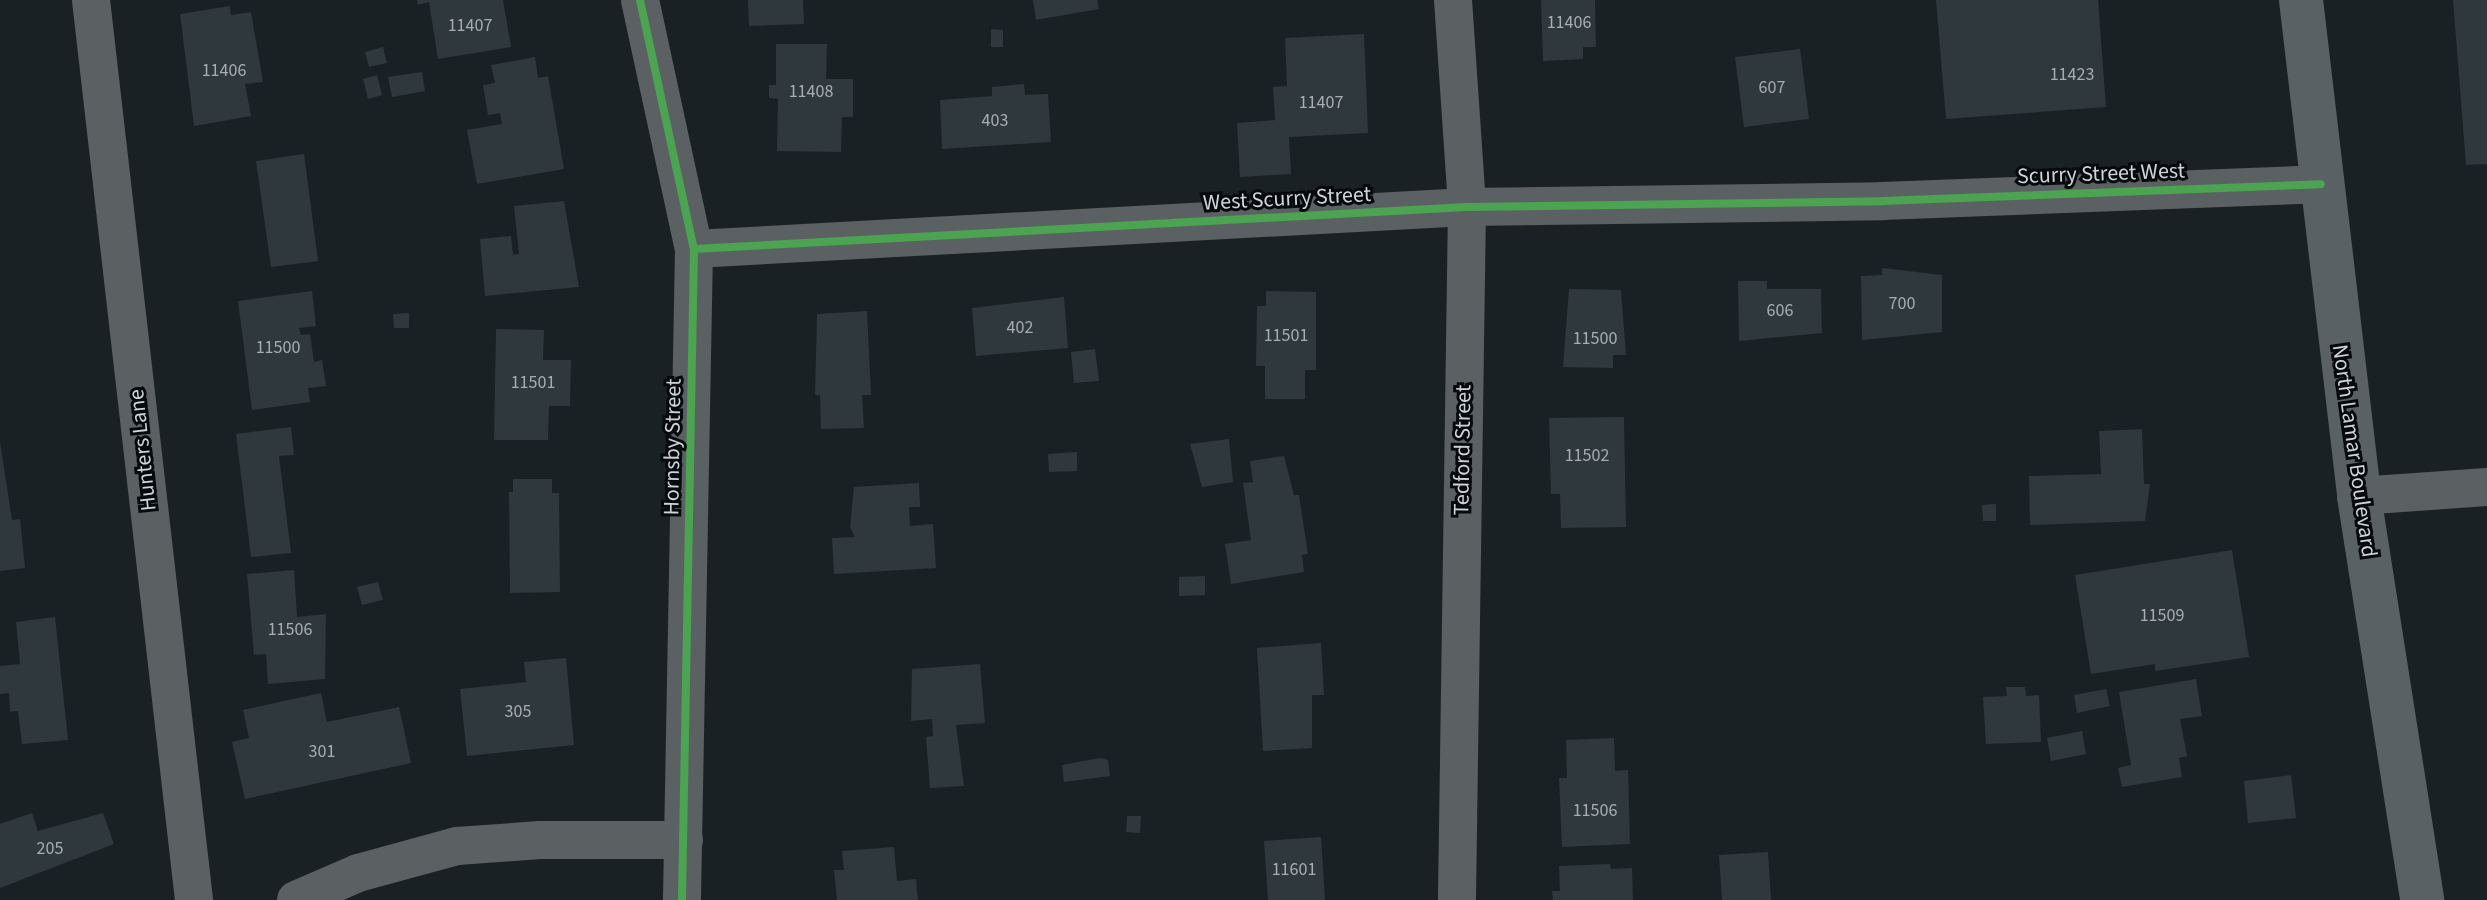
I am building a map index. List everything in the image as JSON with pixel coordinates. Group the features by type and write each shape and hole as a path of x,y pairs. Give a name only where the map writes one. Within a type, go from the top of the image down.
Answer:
{"main road":[{"name":"North Lamar Boulevard","path":"2301,0 2359,496 2422,900"}],"street":[{"name":"Hunters Lane","path":"91,0 194,900"},
{"name":"Hornsby Street","path":"640,0 694,249 682,900"},
{"name":"Tedford Street","path":"1453,0 1467,207 1457,900"},
{"name":"Scurry Street West","path":"1882,201 2321,184"},
{"name":"West Scurry Street","path":"694,249 1467,207 1882,201"},
{"path":"2359,496 2487,487"},
{"path":"296,900 358,873 457,846 540,840 684,840"}],"building":[{"path":"417,0 503,0 511,47 438,59 429,2 418,5"},
{"path":"748,0 803,0 804,24 749,26"},
{"path":"1033,0 1097,0 1099,9 1036,20"},
{"path":"1541,0 1595,0 1596,47 1583,47 1583,59 1543,61"},
{"path":"1936,0 2098,0 2106,107 1946,119"},
{"path":"2453,0 2487,0 2487,164 2466,165"},
{"path":"230,6 231,15 251,12 263,82 245,84 251,116 194,126 180,14"},
{"path":"991,29 1003,30 1003,47 991,47"},
{"path":"1364,34 1368,133 1289,137 1291,174 1240,177 1237,123 1275,120 1273,87 1287,86 1285,38"},
{"path":"776,44 827,44 826,79 853,79 853,117 842,117 841,152 777,151 778,99 769,98 769,85 776,85"},
{"path":"383,47 387,63 369,67 365,52"},
{"path":"1800,49 1809,119 1744,127 1735,57"},
{"path":"535,57 538,78 548,76 564,169 477,184 467,130 502,124 500,113 488,115 483,85 495,83 491,65"},
{"path":"422,72 425,91 392,97 388,77"},
{"path":"377,75 382,95 368,99 363,79"},
{"path":"1024,84 1025,95 1048,94 1051,142 942,149 940,100 992,96 992,87"},
{"path":"304,154 318,261 271,267 256,161"},
{"path":"564,201 579,287 485,296 480,239 511,236 513,255 519,254 514,206"},
{"path":"1882,268 1942,275 1942,332 1862,340 1861,276 1882,275"},
{"path":"1738,281 1767,281 1767,289 1821,289 1822,333 1739,341"},
{"path":"1569,289 1621,290 1626,355 1613,355 1613,368 1563,367"},
{"path":"312,291 316,326 299,328 301,335 310,334 314,362 322,360 326,386 308,388 310,402 252,410 238,301"},
{"path":"1266,291 1316,292 1316,370 1305,370 1305,399 1265,399 1265,366 1256,366 1257,306 1266,306"},
{"path":"1064,297 1068,348 976,356 972,308"},
{"path":"867,311 871,395 862,395 864,428 821,429 820,395 815,395 817,314"},
{"path":"409,313 409,328 394,328 393,314"},
{"path":"496,329 544,330 543,360 571,360 570,406 549,406 548,440 494,440"},
{"path":"1095,349 1099,381 1074,383 1071,352"},
{"path":"1624,417 1626,527 1561,528 1560,494 1551,494 1549,418"},
{"path":"291,427 294,455 279,456 291,553 251,557 236,434"},
{"path":"2142,429 2144,484 2150,484 2145,521 2030,525 2029,476 2101,474 2099,431"},
{"path":"1229,439 1233,482 1202,487 1190,444"},
{"path":"0,442 12,520 20,519 25,568 0,571"},
{"path":"1077,452 1077,471 1049,472 1048,454"},
{"path":"1284,456 1294,495 1299,495 1308,554 1302,555 1304,572 1231,584 1225,544 1251,540 1243,483 1253,482 1250,461"},
{"path":"513,479 552,479 552,493 559,493 560,592 510,593 509,492 513,492"},
{"path":"919,483 920,507 909,507 910,526 933,524 936,568 834,574 832,538 855,537 850,527 854,487"},
{"path":"1996,504 1996,521 1983,521 1982,505"},
{"path":"2232,550 2249,657 2155,671 2155,664 2091,674 2075,575"},
{"path":"294,570 297,617 326,614 325,679 268,684 266,654 254,655 247,574"},
{"path":"1205,576 1205,595 1179,596 1179,577"},
{"path":"378,582 383,600 362,605 357,587"},
{"path":"55,617 68,740 22,744 18,711 10,712 9,693 0,694 0,666 20,664 16,622"},
{"path":"1321,643 1324,695 1312,695 1312,748 1263,751 1257,648"},
{"path":"566,658 574,745 467,756 460,689 526,682 524,662"},
{"path":"980,664 985,723 956,725 964,786 930,788 926,737 933,736 932,719 911,721 912,669"},
{"path":"2196,679 2202,716 2180,719 2187,756 2179,758 2182,777 2122,787 2118,768 2131,765 2119,692"},
{"path":"2006,687 2025,687 2026,696 2039,695 2041,742 1986,744 1983,697 2007,696"},
{"path":"2106,689 2110,706 2077,713 2074,695"},
{"path":"321,693 327,722 399,707 411,763 245,799 232,742 249,738 243,710"},
{"path":"2082,731 2086,754 2051,761 2047,738"},
{"path":"1614,738 1615,771 1628,770 1630,844 1562,847 1559,778 1567,778 1566,740"},
{"path":"1100,758 1108,760 1110,776 1064,782 1062,765"},
{"path":"2291,775 2296,818 2248,823 2244,781"},
{"path":"32,813 38,831 103,813 114,844 0,888 0,824"},
{"path":"1127,816 1141,816 1140,833 1126,832"},
{"path":"1321,837 1325,900 1268,900 1264,841"},
{"path":"894,847 897,881 916,879 918,900 837,900 834,870 844,870 842,851"},
{"path":"1768,852 1771,900 1722,900 1719,855"},
{"path":"1610,864 1611,869 1632,868 1633,900 1553,900 1552,891 1560,891 1559,866"}],"cycle path":[{"path":"640,0 694,249 682,900"},
{"path":"694,249 1467,207 1882,201 2321,184"}]}
